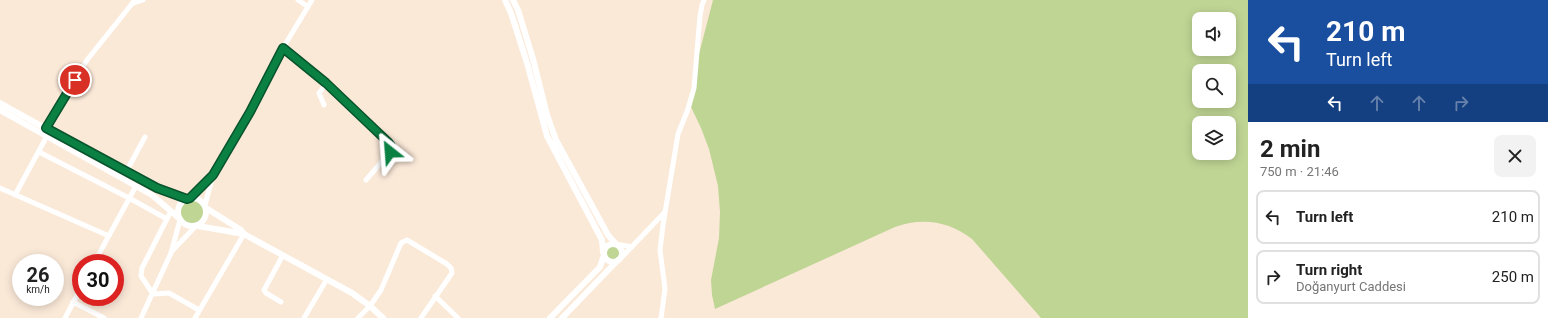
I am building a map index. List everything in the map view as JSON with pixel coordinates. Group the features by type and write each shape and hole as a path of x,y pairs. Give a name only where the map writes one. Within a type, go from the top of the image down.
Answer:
{"street":[{"path":"46,128 87,60 135,1 143,0"},
{"path":"298,0 307,6"},
{"path":"141,318 171,253 180,220 178,213 179,207 182,202 189,198 213,175 250,112 283,48 312,0"},
{"path":"505,0 511,13 547,136 602,240 604,253 609,262 620,259"},
{"path":"513,0 518,10 533,59 547,115 556,140 608,235 622,250 620,259"},
{"path":"661,318 665,289 660,250 665,212 678,134 694,88 700,16 704,0"},
{"path":"283,48 326,83 391,146 390,152 366,180"},
{"path":"324,105 319,93 326,83"},
{"path":"0,102 157,188 189,198 199,199 206,207 244,234 352,293 383,318"},
{"path":"0,110 152,195 186,225 244,234"},
{"path":"16,195 47,136"},
{"path":"126,172 145,137"},
{"path":"39,152 129,198 167,220"},
{"path":"171,253 196,226 203,222 206,217 206,207 213,175"},
{"path":"99,254 136,186"},
{"path":"0,188 109,236"},
{"path":"153,294 141,276 141,272 171,211"},
{"path":"562,318 665,212"},
{"path":"195,318 244,234"},
{"path":"358,318 370,306 381,290 401,243 405,240 410,241 451,268 452,273 421,318"},
{"path":"550,318 600,267 608,245 616,244 632,247"},
{"path":"281,302 266,293 264,290 283,255"},
{"path":"304,318 327,279"},
{"path":"153,294 169,293 199,310"},
{"path":"435,296 458,318"},
{"path":"65,318 72,304"},
{"path":"81,306 104,318"}],"green space":[{"path":"713,0 1248,0 1248,318 1041,318 972,239 954,228 935,222 915,222 895,227 715,309 711,280 719,238 720,212 718,186 709,149 691,107 699,54"},
{"path":"192,200 201,203 204,212 201,221 192,224 183,221 180,212 183,203"},
{"path":"610,246 616,246 620,250 620,256 616,260 610,260 606,256 606,250"}],"route":[{"path":"75,80 46,128 110,164 157,188 187,199 190,198 213,175 250,112 283,48 326,83 388,142 391,146 390,152"}]}
